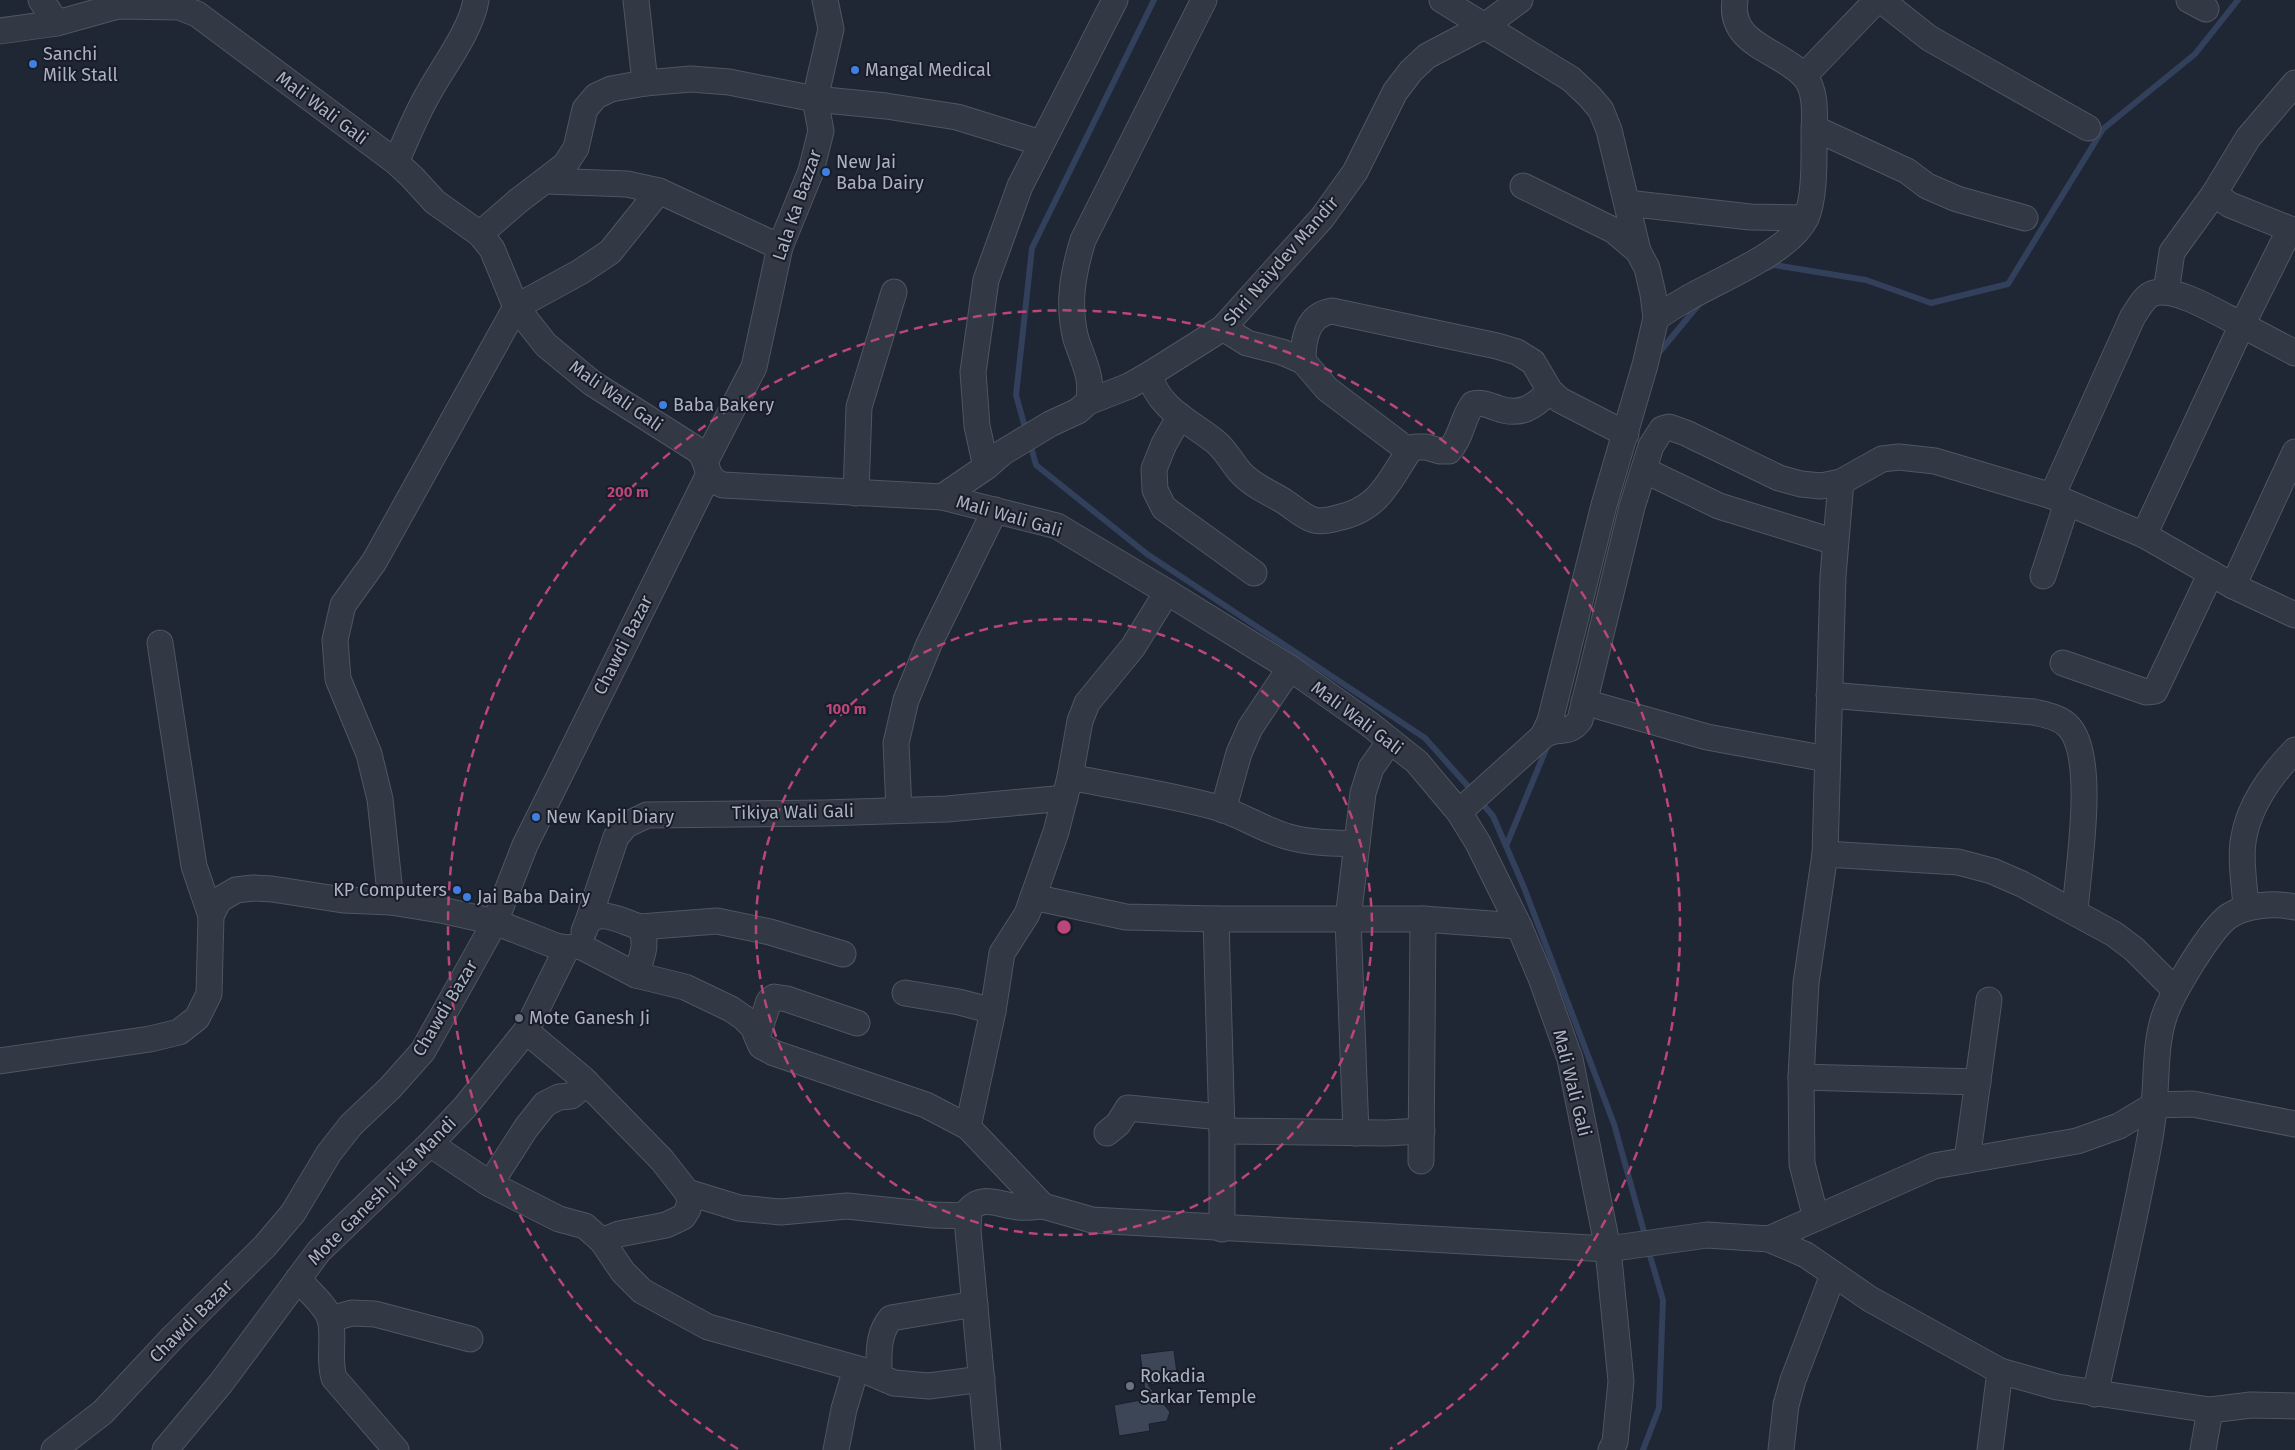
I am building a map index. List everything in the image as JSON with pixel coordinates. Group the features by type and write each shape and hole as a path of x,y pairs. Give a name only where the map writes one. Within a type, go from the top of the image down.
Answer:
{"street":[{"path":"40,0 57,22"},
{"path":"396,162 426,98 475,8 476,0"},
{"path":"636,0 645,83"},
{"name":"Lala Ka Bazzar","path":"707,468 754,367 780,246 811,171 821,131 815,99 831,29 825,0"},
{"path":"994,460 977,426 973,372 986,280 1020,186 1115,0"},
{"path":"1088,402 1090,380 1076,337 1071,305 1073,274 1083,240 1204,0"},
{"path":"1442,0 1486,25 1571,79 1590,96 1600,110 1609,130 1638,250 1647,268 1653,294 1656,318 1626,434 1604,505 1550,721 1553,732"},
{"name":"Shri Naiydev Mandir","path":"942,497 994,460 1050,424 1078,411 1088,402 1129,386 1223,328 1322,218 1355,172 1395,92 1411,72 1427,56 1486,25 1520,0"},
{"path":"1656,318 1686,298 1769,254 1790,238 1806,218 1813,186 1814,128 1812,91 1804,76 1747,37 1737,24 1734,10 1735,0"},
{"path":"1804,76 1877,0"},
{"path":"1881,0 1929,38 2088,128"},
{"name":"Mali Wali Gali","path":"0,31 57,22 118,3 182,4 396,162 435,202 480,234 492,249 516,306 546,345 592,383 699,451 714,482 723,485 942,497 1057,526 1290,668 1368,723 1417,762 1466,806 1478,842 1520,926 1570,1059 1608,1250 1621,1381 1615,1442 1611,1450"},
{"path":"480,234 524,196 565,165 576,148 585,109 596,96 611,89 645,83 691,79 729,82 815,99 886,106 957,117 1041,143"},
{"path":"2166,292 2172,252 2214,194 2248,138 2295,83"},
{"path":"1814,128 1907,171 1927,186 1950,196 2025,218"},
{"path":"546,181 627,184 660,190 780,246"},
{"path":"1523,186 1613,230 1638,250"},
{"path":"391,902 380,799 368,754 338,679 335,640 343,605 374,562 516,306 580,272 610,252 660,190"},
{"path":"2144,535 2242,325 2292,230 2230,205 2214,194"},
{"path":"1627,203 1750,216 1806,218"},
{"path":"856,493 859,407 894,292"},
{"path":"2043,576 2060,500 2133,316 2146,298 2154,293 2166,292 2177,294 2295,353"},
{"path":"1302,361 1303,344 1308,329 1322,313 1332,312 1478,342 1517,352 1532,362 1550,391 1560,400 1578,411 1626,434"},
{"path":"1223,328 1247,343 1282,352 1302,361 1327,389 1409,451"},
{"path":"1150,374 1155,392 1180,416 1219,444 1240,472 1250,481 1315,520 1343,517 1360,512 1372,504 1382,493 1409,451 1415,447 1449,451 1456,444 1468,410 1473,404 1481,402 1504,411 1518,413 1533,406 1550,391"},
{"path":"1180,416 1164,444 1154,469 1155,490 1164,508 1254,573"},
{"path":"1466,806 1553,732 1575,727 1580,720 1632,508 1655,437 1662,429 1669,427 1686,433 1779,478 1801,484 1821,486 1841,482 1882,459 1899,458 1935,461 2060,500 2144,535 2233,586 2295,615"},
{"path":"2233,586 2295,452"},
{"name":"Chawdi Bazar","path":"54,1450 104,1412 172,1337 276,1233 293,1213 330,1153 351,1125 390,1088 423,1051 495,922 525,845 707,468"},
{"path":"1644,470 1719,506 1835,542"},
{"path":"1816,1218 1802,1164 1801,1077 1807,973 1825,854 1835,542 1841,482"},
{"path":"1604,505 1632,508"},
{"path":"899,810 896,743 906,700 929,644 995,510"},
{"path":"2063,663 2146,692 2155,691 2211,573"},
{"path":"968,1127 993,1011 1002,953 1027,914 1056,832 1068,788 1080,721 1086,703 1133,647 1167,592"},
{"path":"0,1061 150,1039 178,1032 197,1018 208,994 211,916 194,866 160,643"},
{"path":"1223,810 1239,753 1250,728 1290,668"},
{"path":"1829,695 2034,712 2056,718 2069,727 2078,744 2082,760 2084,799 2075,911"},
{"path":"1584,702 1708,737 1827,759"},
{"path":"1356,1132 1348,919 1363,793 1372,768 1390,741"},
{"path":"2246,908 2242,844 2248,820 2260,793 2278,767 2295,750"},
{"name":"Tikiya Wali Gali","path":"574,947 588,921 616,837 626,826 647,815 824,813 947,809 1068,788 1223,810 1242,816 1288,837 1311,842 1357,844"},
{"path":"1825,854 1958,862 1992,871 2075,911 2114,934 2134,950 2175,990"},
{"path":"211,916 219,900 236,890 272,888 343,900 391,902 446,910 495,922 556,946 574,947 636,975 685,987 731,1009 753,1027 761,1046 774,1053 926,1105 968,1127 1042,1206"},
{"path":"1033,897 1126,917 1216,920 1422,919 1520,926"},
{"path":"2095,1394 2142,1178 2154,1105 2156,1052 2164,1018 2175,990 2228,916 2246,908 2282,905 2295,907"},
{"path":"588,921 594,916 602,914 640,927 717,921 770,932 842,954"},
{"path":"1422,919 1422,1161"},
{"path":"1216,920 1222,1124 1222,1229"},
{"path":"636,975 645,944 645,936 640,927"},
{"name":"Mote Ganesh Ji Ka Mandi","path":"165,1450 221,1383 319,1251 430,1144 465,1107 526,1031 574,947"},
{"path":"905,993 958,1002 993,1011"},
{"path":"757,1037 769,1001 774,997 787,999 857,1023"},
{"path":"1967,1160 1988,1000"},
{"path":"526,1031 587,1083 662,1160 687,1192 690,1200 688,1209 683,1217 666,1224 618,1234 602,1241"},
{"path":"1801,1077 1978,1082"},
{"path":"490,1184 526,1128 545,1104 559,1097 571,1096 587,1083"},
{"path":"1769,1239 1934,1166 2077,1141 2119,1126 2154,1105 2193,1104 2295,1124"},
{"path":"1107,1133 1118,1124 1128,1108 1222,1124 1356,1132 1422,1131"},
{"path":"430,1144 490,1184 559,1220 585,1226 602,1241 623,1272 642,1291 708,1327 867,1372 894,1383 929,1386 982,1379"},
{"path":"687,1192 739,1208 781,1212 847,1206 933,1215 968,1216"},
{"path":"988,1450 968,1216 968,1210 975,1202 986,1200 1018,1207 1042,1206 1092,1220 1608,1250 1707,1235 1769,1239 1806,1255 1833,1275 1870,1298 2000,1371 2058,1387 2095,1394 2210,1410 2251,1405 2295,1406"},
{"path":"1781,1450 1786,1405 1793,1380 1833,1275"},
{"path":"298,1279 324,1309 330,1319 331,1369 334,1378 396,1450"},
{"path":"836,1450 844,1409 867,1372 885,1324 891,1318 975,1304"},
{"path":"330,1319 352,1312 375,1314 470,1339"},
{"path":"1990,1450 2000,1371"},
{"path":"2203,1450 2210,1410"}],"building":[{"path":"1174,1350 1178,1381 1148,1385 1170,1412 1167,1421 1149,1424 1150,1431 1119,1436 1114,1405 1146,1399 1140,1354"}],"waterway":[{"path":"1026,431 1016,395 1032,248 1154,0"},
{"path":"1767,268 1774,265 1866,280 1931,303 2008,284 2103,129 2195,54 2238,0"},
{"path":"1657,355 1700,303"},
{"path":"1030,443 1036,465 1147,554 1425,738 1474,793"},
{"path":"1506,846 1549,742"},
{"path":"1480,801 1493,816 1523,885 1614,1124 1646,1239"},
{"path":"1643,1450 1659,1408 1663,1300 1648,1249"}],"place":[{"name":"Sanchi Milk Stall","path":"33,64"},
{"name":"Mangal Medical","path":"855,70"},
{"name":"New Jai Baba Dairy","path":"826,172"},
{"name":"Baba Bakery","path":"663,405"},
{"name":"New Kapil Diary","path":"536,817"},
{"name":"KP Computers","path":"457,890"},
{"name":"Jai Baba Dairy","path":"467,897"},
{"name":"Mote Ganesh Ji","path":"519,1018"},
{"name":"Rokadia Sarkar Temple","path":"1130,1386"}]}
